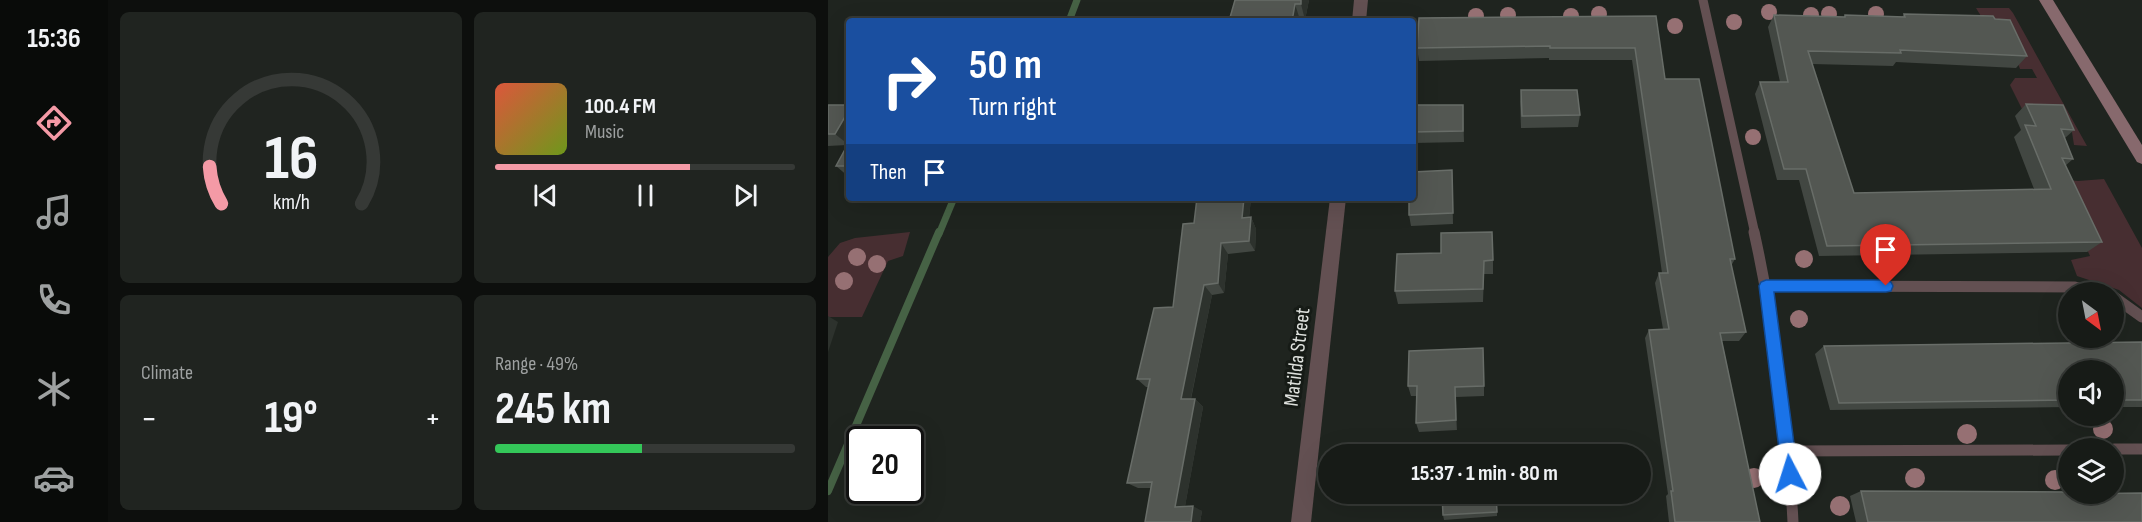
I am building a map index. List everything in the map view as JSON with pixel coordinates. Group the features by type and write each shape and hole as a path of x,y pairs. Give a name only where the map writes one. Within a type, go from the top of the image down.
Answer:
{"main road":[{"path":"2046,0 2142,158"}],"street":[{"path":"1359,18 1361,0"},
{"name":"Matilda Street","path":"1301,522 1338,201"}],"lane":[{"path":"1703,0 1766,286 1789,451 1793,522"},
{"path":"1766,286 2058,286"},
{"path":"2124,304 2142,317"},
{"path":"2124,449 2142,449"},
{"path":"1789,451 2058,450"}],"shaded area":[{"path":"1976,8 2009,8 2087,146 2074,145 2071,126 2023,111 2010,85 2015,78 2037,78 2032,69 2020,69 2012,52"},
{"path":"2055,179 2078,181 2104,179 2142,248 2142,308 2124,294 2124,282 2095,282 2077,276 2071,260 2090,256"},
{"path":"910,232 903,256 888,261 862,317 828,317 828,257 840,243 855,238"}],"building":[{"path":"1235,0 1301,0 1301,4 1295,4 1293,18 1230,18"},
{"path":"1904,14 1993,16 1995,19 2010,20 2027,56 1900,50 1901,53 1808,51 1854,193 2051,189 2025,125 2036,126 2026,104 2063,105 2074,130 2061,129 2073,159 2062,158 2102,242 1827,246 1806,169 1784,169 1760,82 1788,82 1774,15 1905,17"},
{"path":"1656,16 1665,79 1699,79 1735,259 1730,259 1746,332 1720,333 1760,522 1675,522 1671,491 1673,491 1649,330 1669,329 1659,273 1668,273 1635,48 1550,48 1550,46 1417,48 1419,18"},
{"path":"1521,90 1577,90 1580,115 1522,116"},
{"path":"828,105 846,105 846,115 835,134 828,134"},
{"path":"1416,105 1463,105 1463,131 1416,132"},
{"path":"846,148 846,166 836,166"},
{"path":"1452,170 1453,213 1409,215 1409,201 1416,201 1416,172"},
{"path":"1197,201 1244,201 1242,218 1251,217 1249,241 1221,243 1218,283 1204,285 1181,399 1195,399 1175,507 1193,506 1191,522 1145,522 1152,482 1127,483 1150,379 1137,379 1154,308 1173,307 1183,224 1194,223"},
{"path":"1492,232 1493,260 1484,261 1483,289 1395,291 1397,254 1441,253 1441,233"},
{"path":"2124,342 2142,342 2142,400 2124,400 2124,360 2058,360 2058,400 1839,403 1824,346 2058,343 2058,348 2124,348"},
{"path":"1483,348 1484,386 1455,387 1456,420 1416,423 1417,386 1408,386 1409,351"},
{"path":"1861,491 2058,492 2058,504 2124,504 2124,493 2142,493 2142,522 1868,522"},
{"path":"1442,504 1497,504 1497,512 1443,515"}],"waterway":[{"path":"1070,18 1077,0"},
{"path":"939,234 953,201"},
{"path":"828,491 939,232"}],"route":[{"path":"1790,474 1789,451 1766,286 1886,286"}]}
